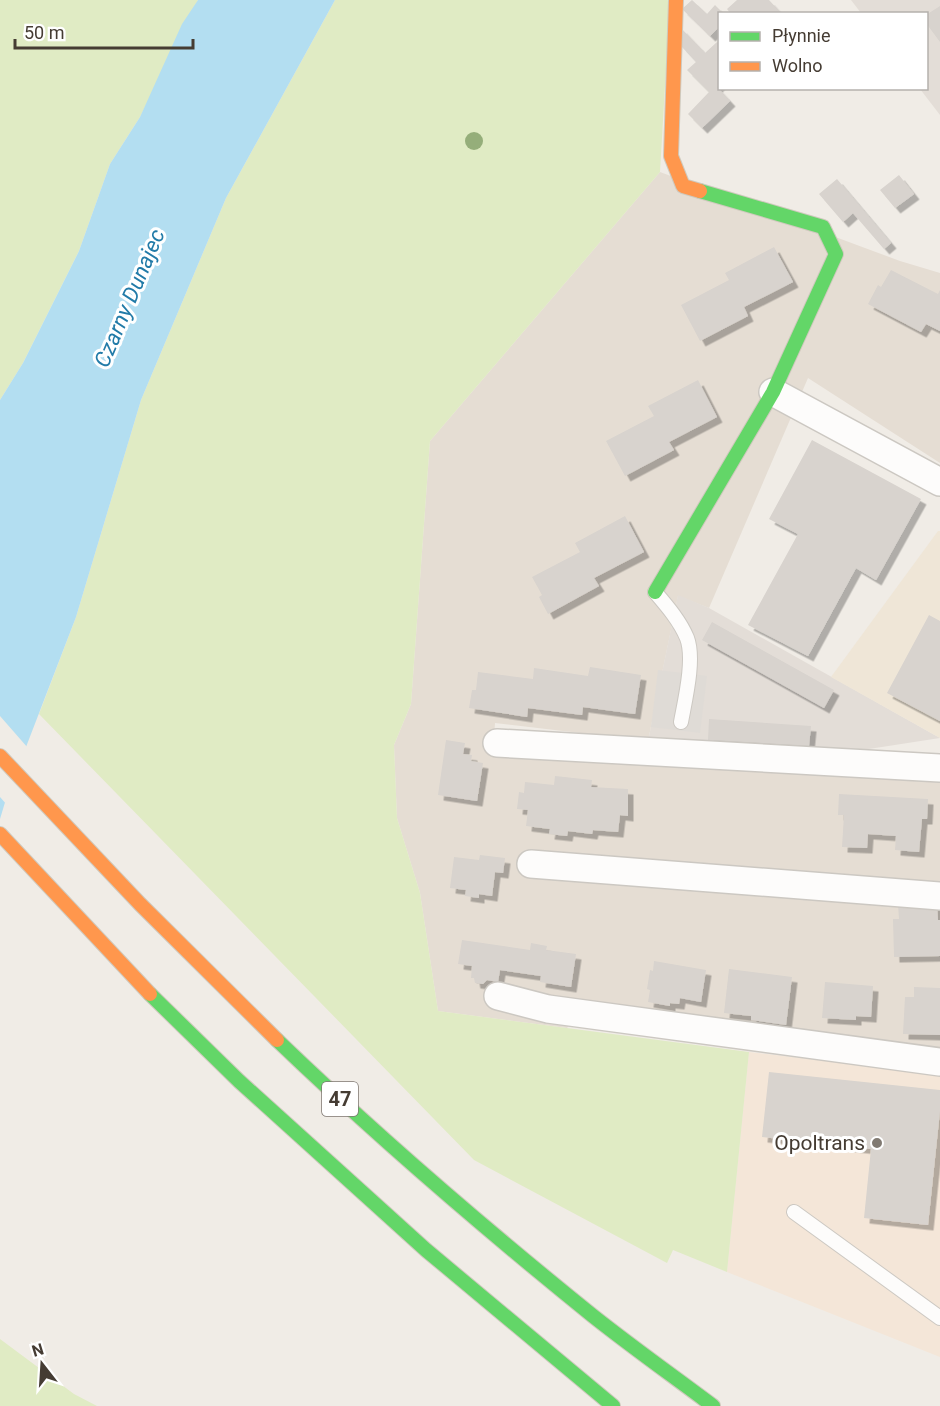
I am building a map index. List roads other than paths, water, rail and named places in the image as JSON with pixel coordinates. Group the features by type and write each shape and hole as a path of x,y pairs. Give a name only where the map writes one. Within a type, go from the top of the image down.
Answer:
{"main road":[{"path":"655,592 773,392 836,254 823,227 683,186 671,156 676,0"},
{"name":"47","path":"0,756 170,936 375,1131 593,1316 713,1406"},
{"name":"47","path":"0,834 152,996 239,1081 426,1250 614,1406"}],"street":[{"path":"773,392 940,482"},
{"path":"497,743 940,768"},
{"path":"531,864 940,896"},
{"path":"498,996 548,1010 940,1062"}],"lane":[{"path":"655,592 672,613 688,640 689,675 681,722"},
{"path":"794,1212 940,1318"}],"water":[{"name":"Czarny Dunajec","path":"198,0 335,0 226,198 141,400 76,617 0,819 0,400 23,363 79,251 110,164 140,117 182,24"}],"place":[{"name":"Opoltrans","path":"877,1143"}]}
